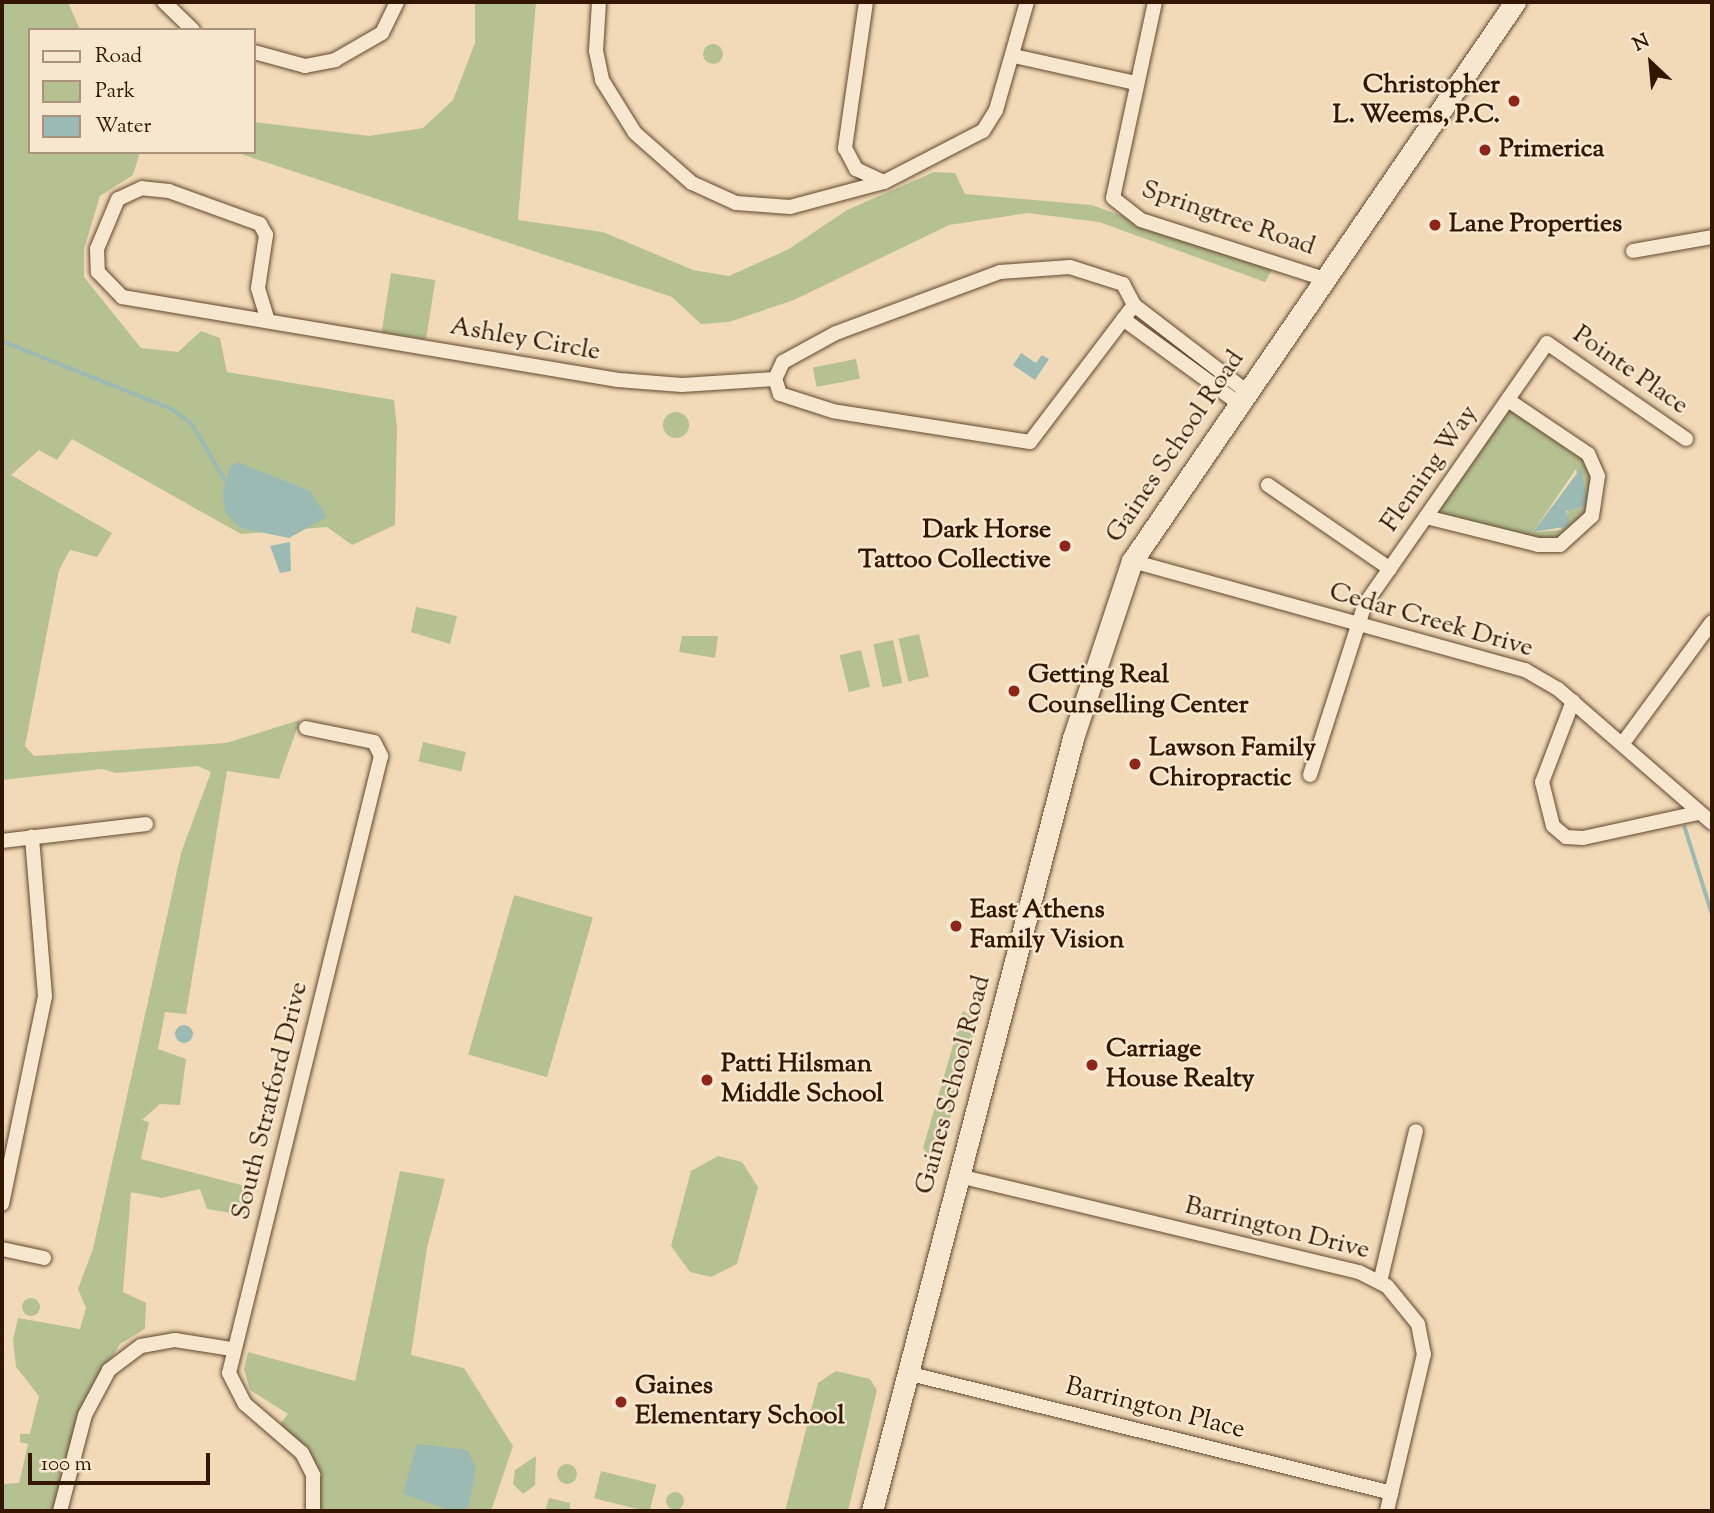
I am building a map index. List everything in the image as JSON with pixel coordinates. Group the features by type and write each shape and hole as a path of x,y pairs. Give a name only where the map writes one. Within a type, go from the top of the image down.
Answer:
{"main road":[{"name":"Gaines School Road","path":"872,1511 1096,658 1132,561 1322,278 1516,2"}],"street":[{"path":"164,2 191,28"},
{"path":"256,53 305,66 335,60 382,33 397,2"},
{"path":"599,2 596,51 612,99 635,133 691,183 736,203 790,206 884,182 983,131 1014,56 1027,2"},
{"path":"866,2 845,148 856,169 884,182"},
{"name":"Springtree Road","path":"1155,2 1112,190 1122,208 1141,220 1322,278"},
{"path":"1014,56 1136,83"},
{"name":"Ashley Circle","path":"268,321 258,288 265,234 260,224 169,191 142,188 118,199 97,249 98,272 106,284 122,297 618,380 682,385 775,379"},
{"path":"1633,251 1712,237"},
{"path":"1134,304 1030,442 788,401 775,379 783,362 835,333 1000,272 1070,267 1123,284 1134,304 1242,397"},
{"path":"1124,319 1242,397"},
{"name":"Fleming Way","path":"1310,775 1354,624 1547,343"},
{"name":"Pointe Place","path":"1547,343 1686,439"},
{"path":"1426,517 1538,545 1560,545 1592,516 1598,476 1588,454 1508,400"},
{"name":"Cedar Creek Drive","path":"1268,485 1390,569"},
{"name":"Cedar Creek Drive","path":"1132,561 1507,664 1573,701 1712,823"},
{"path":"1623,743 1712,622"},
{"path":"1573,701 1542,782 1553,826 1566,837 1583,838 1698,813"},
{"name":"South Stratford Drive","path":"306,728 374,743 381,756 232,1349 233,1388 302,1453 313,1475 313,1511"},
{"path":"2,841 146,824"},
{"path":"2,1204 45,996 32,836"},
{"path":"1380,1282 1416,1131"},
{"name":"Barrington Drive","path":"959,1176 1380,1282 1410,1310 1424,1354 1387,1511"},
{"path":"2,1249 44,1258"},
{"path":"60,1511 85,1415 109,1370 141,1346 175,1340 232,1349"},
{"name":"Barrington Place","path":"907,1373 1391,1493"}],"green space":[{"path":"2,2 68,2 79,28 28,28 28,154 139,154 133,175 100,196 84,249 84,277 141,348 178,352 201,331 220,338 227,372 394,400 397,427 395,525 352,545 327,527 241,534 72,439 57,460 39,450 11,475 112,533 97,557 70,550 59,570 25,746 34,756 226,743 300,720 279,779 227,771 186,1014 165,1012 158,1049 186,1059 180,1105 160,1104 142,1120 149,1122 141,1159 249,1187 245,1215 207,1209 200,1189 162,1198 131,1192 123,1292 146,1303 145,1329 120,1344 93,1389 55,1511 2,1511 2,1484 19,1483 28,1444 20,1442 20,1434 30,1434 39,1396 16,1367 13,1340 18,1318 80,1329 86,1308 78,1289 93,1249 181,853 211,772 198,766 116,773 102,769 2,780"},
{"path":"475,2 536,2 518,220 603,232 693,270 729,276 789,249 847,210 934,172 955,173 965,194 1092,205 1272,270 1265,282 1099,222 1028,213 949,225 794,300 729,322 701,324 672,297 241,154 256,154 256,122 369,136 423,128 453,100 475,43"},
{"path":"713,44 720,47 723,54 720,61 713,64 706,61 703,54 706,47"},
{"path":"391,273 435,280 426,339 382,332"},
{"path":"856,359 860,379 817,387 813,367"},
{"path":"1509,409 1584,459 1593,477 1590,512 1560,539 1544,541 1441,516 1441,506","holes":["1576,469 1582,507 1569,507 1561,530 1533,532"]},
{"path":"676,412 685,416 689,425 685,434 676,438 667,434 663,425 667,416"},
{"path":"416,607 457,616 450,644 411,632"},
{"path":"919,634 929,677 908,682 899,639"},
{"path":"682,636 718,636 715,658 679,652"},
{"path":"893,640 902,683 883,687 873,644"},
{"path":"861,650 870,687 849,692 840,655"},
{"path":"423,742 466,752 461,771 419,761"},
{"path":"514,895 593,918 547,1077 468,1055"},
{"path":"963,1011 978,1021 942,1145 931,1158 923,1148"},
{"path":"718,1156 742,1162 758,1187 737,1264 711,1277 690,1272 671,1246 691,1171"},
{"path":"400,1171 445,1179 427,1248 411,1355 464,1368 513,1446 491,1511 321,1511 312,1455 280,1424 288,1414 250,1390 244,1369 248,1352 355,1381"},
{"path":"31,1298 37,1301 40,1307 37,1313 31,1316 25,1313 22,1307 25,1301"},
{"path":"836,1371 870,1379 877,1390 848,1511 785,1511 818,1383"},
{"path":"536,1456 535,1485 523,1494 513,1484 515,1470"},
{"path":"567,1464 574,1467 577,1474 574,1481 567,1484 560,1481 557,1474 560,1467"},
{"path":"601,1471 656,1485 650,1511 594,1498"},
{"path":"671,1492 679,1492 684,1501 682,1508 671,1510 666,1505 666,1497"},
{"path":"549,1498 570,1503 570,1511 545,1511"}],"water":[{"path":"1021,353 1036,363 1042,355 1049,359 1035,380 1013,365"},
{"path":"238,462 310,491 327,517 289,538 240,528 225,513 223,494 230,466"},
{"path":"1581,468 1587,498 1582,507 1566,511 1570,526 1533,532"},
{"path":"290,542 291,571 280,573 270,546"},
{"path":"184,1025 190,1028 193,1034 190,1040 184,1043 178,1040 175,1034 178,1028"},
{"path":"417,1444 468,1450 476,1469 468,1508 452,1511 403,1494"}],"waterway":[{"path":"2,341 172,409 193,425 225,480"},
{"path":"1685,827 1712,913"}],"place":[{"name":"Christopher L. Weems, P.C.","path":"1514,101"},
{"name":"Primerica","path":"1485,150"},
{"name":"Lane Properties","path":"1435,225"},
{"name":"Dark Horse Tattoo Collective","path":"1065,546"},
{"name":"Getting Real Counselling Center","path":"1014,691"},
{"name":"Lawson Family Chiropractic","path":"1135,764"},
{"name":"East Athens Family Vision","path":"956,926"},
{"name":"Carriage House Realty","path":"1092,1065"},
{"name":"Patti Hilsman Middle School","path":"707,1080"},
{"name":"Gaines Elementary School","path":"621,1402"}]}
